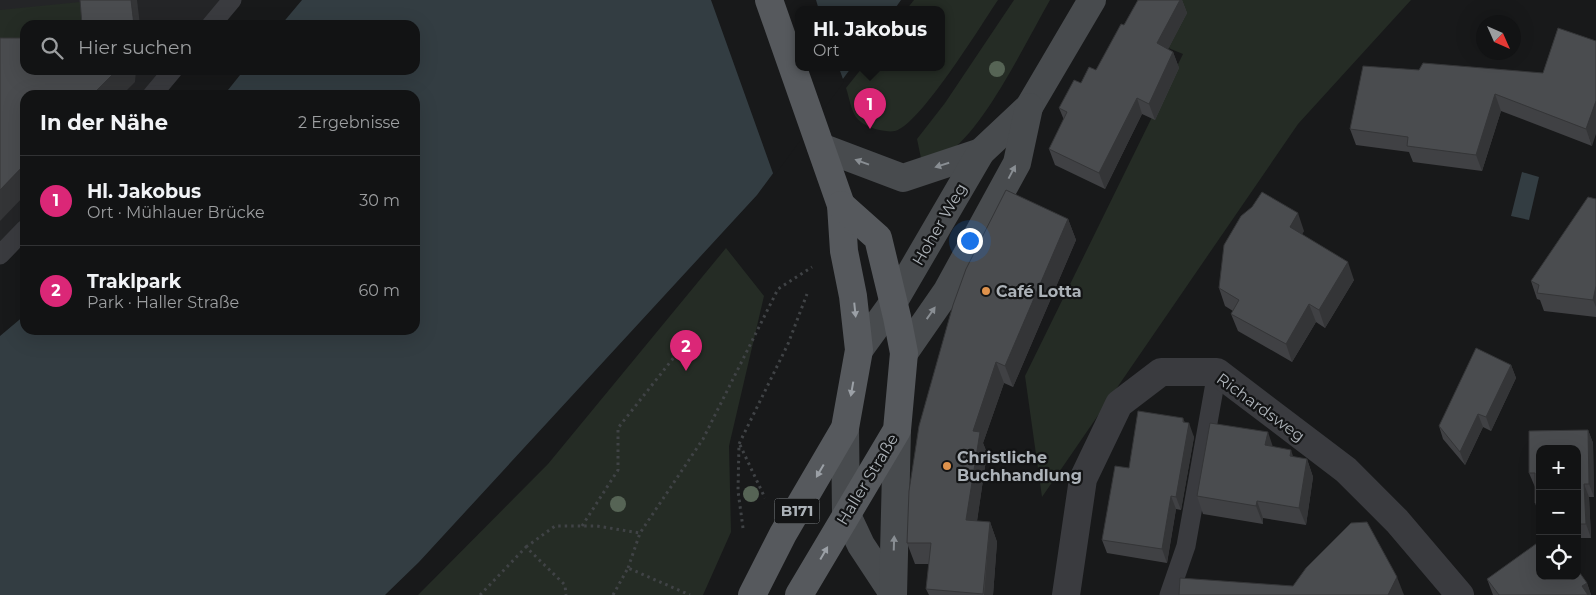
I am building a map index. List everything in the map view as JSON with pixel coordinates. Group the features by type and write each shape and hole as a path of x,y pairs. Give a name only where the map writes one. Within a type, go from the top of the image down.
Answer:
{"main road":[{"name":"B171","path":"769,0 821,147"},
{"name":"Haller Straße","path":"752,595 783,534 845,428 859,350 853,296 844,251 841,205 821,147"},
{"name":"Haller Straße","path":"799,595 897,430 904,353 878,238 841,205"},
{"path":"859,350 904,353"}],"street":[{"name":"Hoher Weg","path":"859,350 893,303 981,152 1029,107 1092,0"},
{"name":"Hoher Weg","path":"904,353 947,291 1017,163 1029,107"},
{"path":"821,147 903,178 981,152"},
{"name":"Richardsweg","path":"1066,595 1083,479 1119,404 1161,372 1217,372 1346,470 1397,521 1460,595"},
{"path":"845,428 846,513 861,545 892,594"},
{"path":"892,594 897,430"}],"lane":[{"path":"215,20 232,0"},
{"path":"156,90 169,75"},
{"path":"0,255 20,234"},
{"path":"1169,595 1186,546 1217,372"}],"path":[{"path":"612,595 628,568 640,533 703,439 778,289 806,270"},
{"path":"743,528 738,491 739,444 788,344 807,294"},
{"path":"582,526 618,470 618,428 694,332"},
{"path":"480,595 526,547 556,526 597,526 640,533"},
{"path":"526,547 565,585 566,595"},
{"path":"628,568 690,595"}],"shaded area":[{"path":"0,0 229,0 211,20 20,20 20,75 165,75 151,90 20,90 20,225 0,246"},
{"path":"302,0 901,0 897,6 795,6 795,71 849,71 757,195 419,562 385,595 0,595 0,336 20,319 20,335 420,335 420,90 228,90 240,75 420,75 420,20 285,20"},
{"path":"914,0 998,0 965,51 919,112 906,125 895,131 885,131 859,121 851,107 846,88 860,71 945,71 945,6 909,6"},
{"path":"1014,0 1050,0 1004,83 975,126 961,142 947,153 922,163 917,139 945,103"},
{"path":"1152,0 1411,0 1298,124 1042,497 1025,376 1183,54 1134,34"},
{"path":"80,2 83,20 20,20 20,57 0,57 0,10"},
{"path":"1522,172 1539,177 1529,220 1511,216"},
{"path":"726,248 764,296 729,446 731,532 703,595 418,595 548,464"}],"pier":[{"path":"711,0 816,0 818,6 795,6 795,71 840,71 844,82 774,176"}],"building":[{"path":"80,0 131,0 133,20 82,20"},
{"path":"1138,0 1180,0 1157,43 1173,52 1149,104 1137,98 1099,173 1049,149 1067,112 1059,108 1074,80 1081,83 1089,67 1096,70 1121,24 1124,25"},
{"path":"1558,28 1596,41 1596,101 1586,129 1495,94 1476,155 1407,146 1408,137 1350,129 1363,66 1419,70 1423,63 1543,73"},
{"path":"0,38 20,38 20,75 112,75 97,90 20,90 20,169 0,190"},
{"path":"1006,190 1068,219 1005,366 996,362 973,431 980,432 966,520 990,522 983,594 926,589 931,543 907,543 909,491 919,426 953,305 966,269"},
{"path":"1262,192 1298,213 1290,227 1348,262 1319,310 1309,304 1286,344 1231,314 1239,300 1219,288 1224,245 1241,216 1252,207"},
{"path":"1588,197 1596,199 1596,286 1593,300 1537,293 1539,285 1531,281"},
{"path":"1476,348 1511,365 1486,417 1478,414 1460,452 1439,426"},
{"path":"1138,411 1183,418 1183,422 1189,423 1176,497 1171,496 1162,549 1102,540 1115,466 1129,468"},
{"path":"1210,423 1268,432 1265,445 1291,450 1290,456 1307,459 1299,508 1257,501 1256,506 1197,496"},
{"path":"1588,430 1589,484 1584,484 1586,524 1581,524 1581,445 1536,445 1536,504 1535,473 1529,473 1529,431"},
{"path":"1367,522 1397,577 1388,595 1179,595 1180,578 1293,586 1306,568 1351,523"},
{"path":"1536,544 1536,580 1581,580 1581,575 1587,583 1582,586 1588,595 1499,595 1487,579"}],"place":[{"name":"Hl. Jakobus","path":"870,129"},
{"name":"Café Lotta","path":"986,291"},
{"name":"Traklpark","path":"686,371"},
{"name":"Christliche Buchhandlung","path":"947,466"}]}
